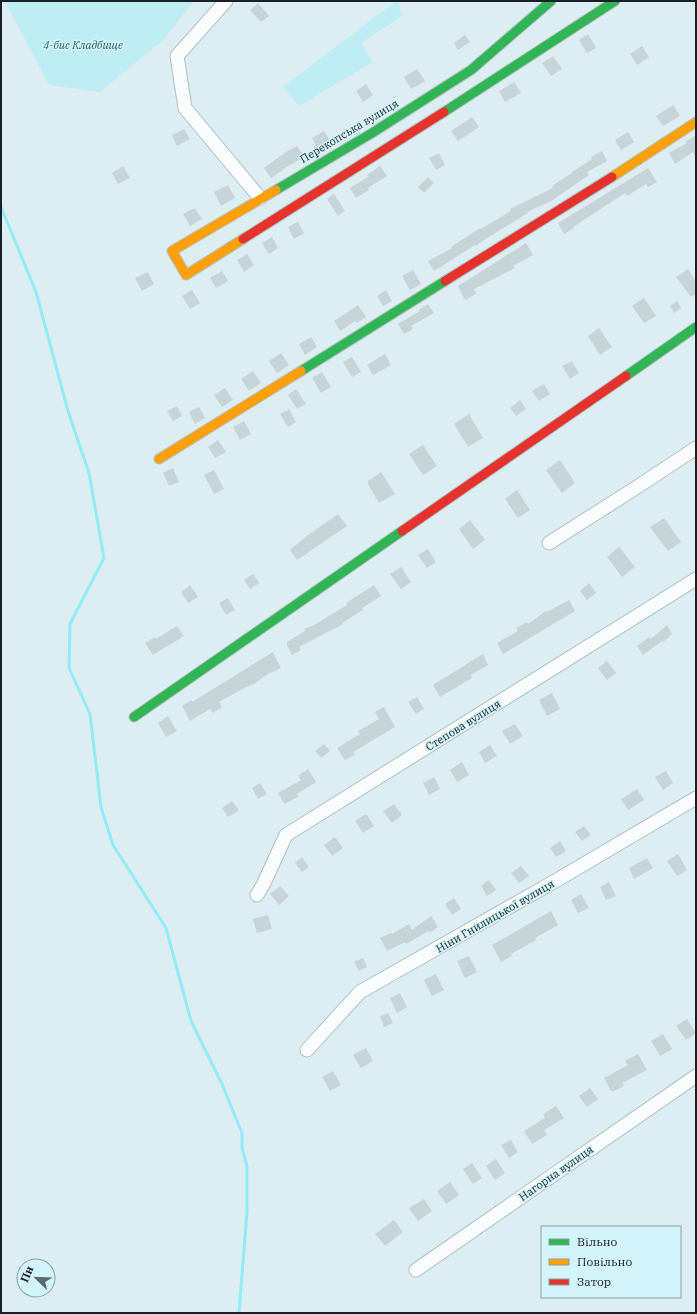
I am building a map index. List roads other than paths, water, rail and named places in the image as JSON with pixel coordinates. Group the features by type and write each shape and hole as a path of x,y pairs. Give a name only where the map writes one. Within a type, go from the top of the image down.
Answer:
{"street":[{"path":"226,1 177,56 185,108 260,198"},
{"name":"Перекопська вулиця","path":"382,151 186,275 172,251 372,133 471,70 551,1"},
{"path":"372,133 382,151 515,67 615,1"},
{"path":"159,459 610,179 696,122"},
{"path":"134,717 696,327"},
{"path":"549,543 696,448"},
{"name":"Степова вулиця","path":"257,895 286,835 696,579"},
{"name":"Ніни Гнилицької вулиця","path":"307,1050 360,992 557,880 696,798"},
{"name":"Нагорна вулиця","path":"416,1270 696,1076"}],"waterway":[{"path":"1,207 36,292 68,411 89,473 104,558 70,624 69,668 90,714 101,807 113,845 166,928 191,1021 222,1084 242,1133 242,1147 247,1167 247,1212 239,1313"}],"park label":[{"name":"4-бис Кладбище","path":"83,45"}]}
